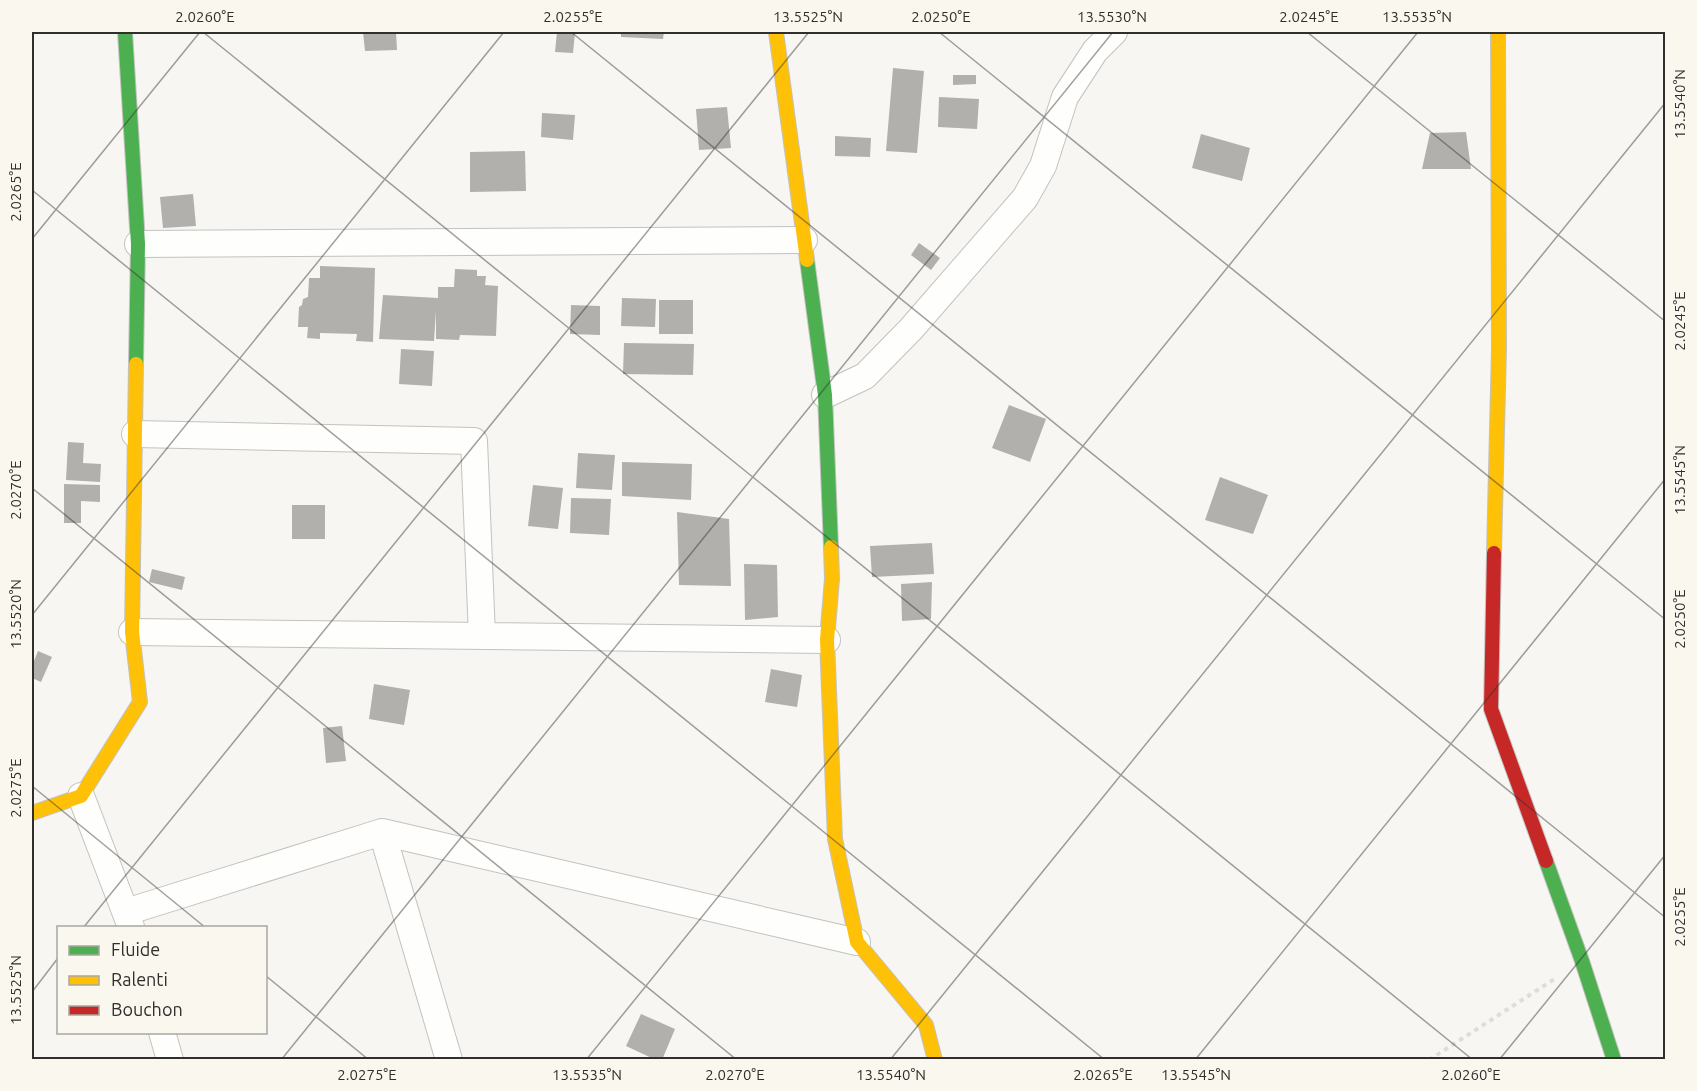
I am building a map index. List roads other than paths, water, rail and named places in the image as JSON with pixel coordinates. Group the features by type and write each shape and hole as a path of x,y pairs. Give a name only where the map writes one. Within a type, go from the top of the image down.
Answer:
{"street":[{"path":"32,813 81,796 140,702 132,632 138,244 125,32"},
{"path":"776,32 825,395 832,579 827,640 835,839 857,942 926,1025 935,1059"},
{"path":"825,395 865,376 911,329 1025,198 1043,166 1065,97 1095,51 1114,32"},
{"path":"1498,32 1499,348 1491,709 1582,961 1614,1059"},
{"path":"138,244 804,240"},
{"path":"135,434 474,441 482,636"},
{"path":"132,632 827,640"},
{"path":"81,796 128,920 382,832 857,942"},
{"path":"382,832 449,1059"},
{"path":"163,1034 171,1059"}]}
